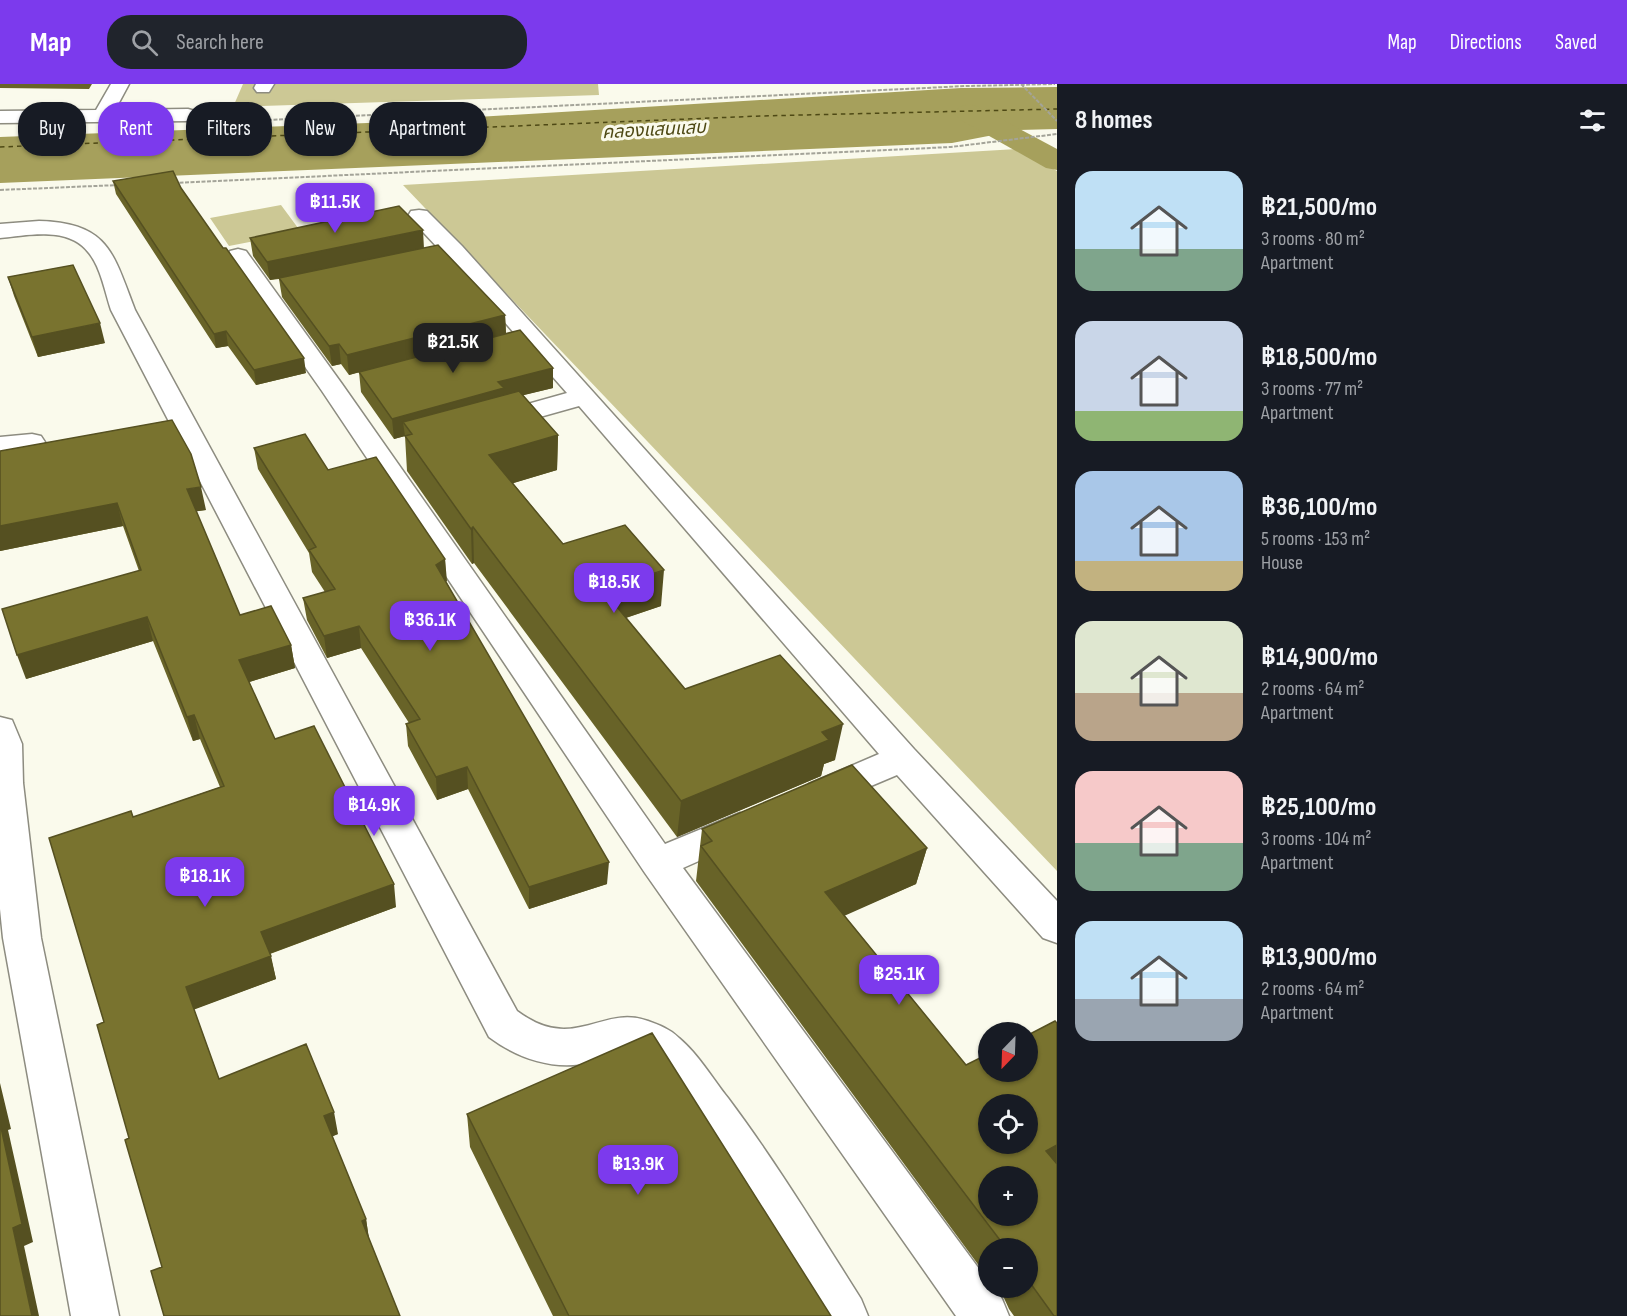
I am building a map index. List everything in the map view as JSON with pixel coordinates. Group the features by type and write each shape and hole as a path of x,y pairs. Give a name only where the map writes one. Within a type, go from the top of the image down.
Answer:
{"street":[{"path":"110,102 120,84"},
{"path":"0,117 98,114"},
{"path":"419,216 454,251 520,340 584,396 902,758 1057,927"},
{"path":"0,231 54,227 83,237 99,249 123,310 503,1024 517,1036 556,1048 578,1047 626,1035 650,1040 675,1062 737,1144 844,1316"},
{"path":"386,266 454,251"},
{"path":"238,256 274,290 344,386 377,455 658,863 985,1316"},
{"path":"469,429 584,396"},
{"path":"0,445 32,442"},
{"path":"377,455 411,445"},
{"path":"0,729 5,744 6,783 22,938 95,1316"},
{"path":"797,803 902,758"},
{"path":"658,863 765,817"}],"path":[{"path":"272,119 1055,84"},
{"path":"1022,86 1057,121"},
{"path":"166,183 856,152 997,142 1057,134"},
{"path":"0,190 119,185"}],"shaded area":[{"path":"243,84 598,84 599,95 357,103 284,102 284,105 272,106 272,102 235,102"},
{"path":"1017,149 1057,171 1057,871 403,185"},
{"path":"281,205 301,232 229,246 210,218"}],"water":[{"name":"คลองแสนแสบ","path":"1057,87 1057,129 1019,130 952,143 0,183 0,137 18,136 18,156 86,156 86,134 98,133 98,156 174,156 174,130 186,130 186,156 272,156 272,127 284,126 284,156 357,156 357,123 369,123 369,156 487,156 487,116 961,88"}],"building":[{"path":"173,171 181,188 223,248 226,248 304,358 254,370 226,331 214,334 113,181"},
{"path":"399,206 423,230 267,262 250,238"},
{"path":"438,245 505,315 347,355 339,344 329,346 279,278"},
{"path":"73,265 100,323 32,337 8,277"},
{"path":"520,330 553,368 498,382 504,388 392,419 359,372"},
{"path":"519,391 558,435 489,455 563,544 625,525 664,570 603,590 685,689 780,655 843,724 822,732 829,740 681,801 473,527 471,529 405,436 412,434 403,422"},
{"path":"172,420 191,454 201,487 187,489 240,615 271,606 291,645 239,660 275,739 314,726 394,884 261,932 271,956 186,987 219,1079 306,1044 334,1112 324,1116 366,1219 362,1221 400,1316 164,1316 151,1271 162,1267 125,1140 129,1138 97,1025 104,1022 49,838 131,811 133,817 224,786 194,715 187,717 147,617 17,655 2,609 141,570 117,503 0,526 0,451"},
{"path":"305,434 328,470 376,457 445,559 436,565 609,862 529,887 467,767 436,777 406,724 420,719 359,626 324,636 303,598 335,589 309,550 316,547 254,448"},
{"path":"852,765 927,848 825,892 966,1065 978,1059 978,1082 1038,1082 1038,1030 1055,1021 1057,1023 1057,1145 1046,1151 1057,1164 1057,1316 1054,1316 1038,1294 1038,1238 998,1238 989,1226 1038,1226 1038,1166 978,1166 978,1211 701,846 712,841 702,829"},
{"path":"652,1033 831,1316 569,1316 467,1114"},
{"path":"0,1123 22,1224 13,1228 32,1316 0,1316"}],"waterway":[{"path":"969,113 1057,161"}],"ferry route":[{"path":"0,147 761,116 1057,109"}]}
